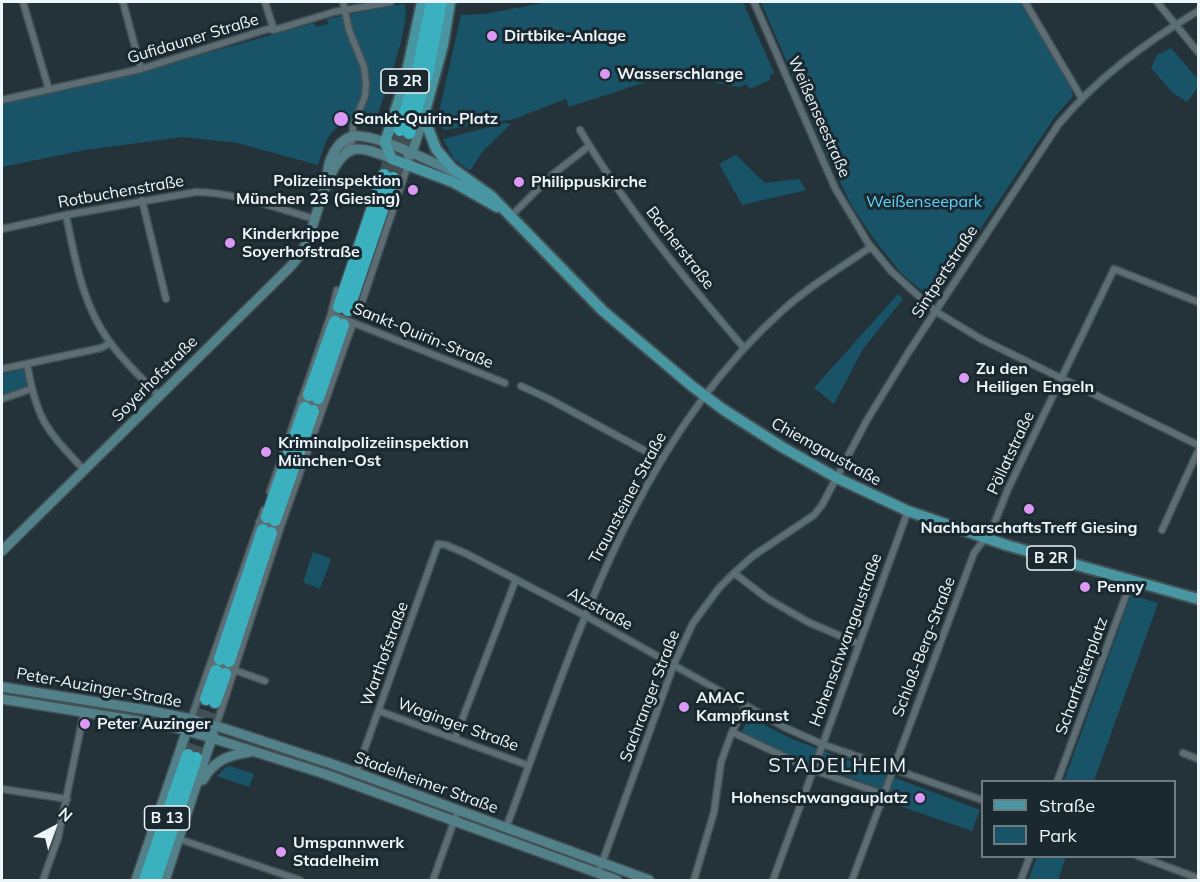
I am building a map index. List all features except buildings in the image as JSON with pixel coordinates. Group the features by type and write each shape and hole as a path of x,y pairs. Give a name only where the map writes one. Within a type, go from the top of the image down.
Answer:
{"highway":[{"path":"423,2 419,65 405,132 427,73 441,2"},
{"path":"211,701 388,177"},
{"name":"B 13","path":"145,880 192,756 155,880"}],"main road":[{"name":"B 2R","path":"385,143 405,81 423,2"},
{"name":"B 2R","path":"450,2 442,45 425,111 428,128 436,149 463,177"},
{"path":"412,153 425,111"},
{"path":"327,184 327,170 335,150 344,140 353,136 385,143 412,153"},
{"path":"385,143 394,160"},
{"path":"315,219 327,184 340,158 350,151 361,149 394,160 412,153"},
{"name":"Chiemgaustraße","path":"412,153 463,177 491,196 603,311 706,396 782,447 837,478 908,511 986,538 1198,599"},
{"name":"Chiemgaustraße","path":"394,160 453,182 508,214"},
{"name":"Soyerhofstraße","path":"2,552 291,267 303,250 315,219"},
{"name":"Peter-Auzinger-Straße","path":"2,687 102,702 191,719"},
{"name":"Peter-Auzinger-Straße","path":"2,699 187,731"},
{"path":"136,880 191,719"},
{"name":"Stadelheimer Straße","path":"191,719 356,773 649,880"},
{"path":"165,880 216,726"},
{"name":"Stadelheimer Straße","path":"187,731 325,774 617,880"},
{"path":"189,809 205,776 216,763 230,755 254,751"}],"street":[{"path":"23,2 49,90"},
{"path":"123,2 141,69"},
{"path":"265,2 274,30"},
{"path":"340,158 342,152 352,141 354,121 364,96 366,76 343,2"},
{"name":"Gufidauner Straße","path":"2,100 141,69 268,29 274,30 344,10 391,2"},
{"path":"450,2 457,2"},
{"name":"Weißenseestraße","path":"754,2 835,188 872,247 891,271 935,311 981,339 1198,445"},
{"path":"1025,2 1081,97"},
{"path":"1157,2 1198,52"},
{"name":"Sintpertstraße","path":"837,478 867,420 935,311 1058,125 1081,97 1106,75 1198,11"},
{"name":"Bacherstraße","path":"580,130 646,228 744,348"},
{"path":"508,214 552,175 590,146"},
{"path":"362,302 412,153"},
{"name":"Rotbuchenstraße","path":"2,229 142,200 188,193 214,192 244,198 315,219"},
{"path":"142,200 166,300"},
{"path":"66,215 81,282 94,316 110,343 159,396"},
{"name":"Traunsteiner Straße","path":"506,828 527,765 584,615 616,544 662,460 706,396 744,348 802,294 872,247"},
{"name":"Pöllatstraße","path":"986,538 992,530 1008,489 1114,270 1198,302"},
{"path":"336,290 341,317"},
{"name":"Sankt-Quirin-Straße","path":"341,317 505,383"},
{"path":"2,369 101,348 110,343"},
{"path":"27,364 31,389 45,426 84,470"},
{"path":"521,386 662,460"},
{"path":"2,399 31,389"},
{"path":"1162,530 1198,451"},
{"name":"Sachranger Straße","path":"598,874 674,664 693,623 718,588 753,556 814,515 837,478"},
{"name":"Hohenschwangaustraße","path":"773,880 908,511"},
{"path":"191,719 222,666 269,525"},
{"name":"Schloß-Berg-Straße","path":"893,767 974,553 986,538"},
{"name":"Alzstraße","path":"438,544 467,554 516,579 674,664 745,706"},
{"name":"Warthofstraße","path":"356,773 438,544"},
{"path":"734,573 768,599 808,622 859,644"},
{"path":"455,738 516,579"},
{"name":"Scharfreiterplatz","path":"1058,780 1132,579"},
{"path":"222,666 265,681"},
{"path":"216,726 222,666"},
{"path":"694,880 714,812 721,762 745,706 822,744 981,800"},
{"name":"Waginger Straße","path":"379,711 527,765"},
{"path":"43,880 58,838 84,712"},
{"path":"732,732 813,770 884,794"},
{"path":"1183,753 1198,759"},
{"path":"852,880 893,767"},
{"path":"2,789 67,799"},
{"path":"433,880 458,810"},
{"path":"179,839 296,880"},
{"path":"1021,880 1029,858"},
{"path":"1143,858 1198,878"}],"green space":[{"path":"547,2 743,2 774,73 770,75 770,80 750,89 747,84 739,87 712,82 707,74 646,82 569,107 566,99 514,119 444,130 441,126 439,112 461,15 485,14"},
{"name":"Weißenseepark","path":"761,2 1023,2 1073,96 1054,118 933,300 901,273 853,208 827,156"},
{"path":"405,5 404,30 375,123 371,127 348,125 334,130 325,144 318,165 237,143 183,137 85,150 2,167 2,104 107,81 314,23 316,27 328,24 327,19"},
{"path":"1171,48 1198,79 1198,87 1187,102 1172,92 1151,68 1157,55"},
{"path":"505,123 511,124 483,151 470,171 454,159 443,139"},
{"path":"736,155 765,183 799,179 806,190 742,205 719,164"},
{"path":"898,294 903,299 863,349 834,404 814,388"},
{"path":"24,369 27,387 2,394 2,374"},
{"path":"313,552 331,559 320,589 303,582"},
{"path":"1131,595 1158,603 1094,780 1064,780"},
{"path":"749,717 792,739 980,810 972,831 894,804 896,794 791,756 741,733"},
{"path":"230,766 254,774 249,787 217,776"},
{"path":"1037,858 1066,858 1058,880 1028,880"}],"tunnel":[{"path":"384,175 400,130"},
{"path":"393,178 409,133"},
{"path":"188,755 206,699"},
{"path":"196,758 215,702"}],"place":[{"name":"Dirtbike-Anlage","path":"492,36"},
{"name":"Wasserschlange","path":"605,74"},
{"name":"Sankt-Quirin-Platz","path":"341,119"},
{"name":"Philippuskirche","path":"519,182"},
{"name":"Polizeiinspektion München 23 (Giesing)","path":"413,190"},
{"name":"Kinderkrippe Soyerhofstraße","path":"230,243"},
{"name":"Zu den Heiligen Engeln","path":"964,378"},
{"name":"Kriminalpolizeiinspektion München-Ost","path":"266,452"},
{"name":"NachbarschaftsTreff Giesing","path":"1029,509"},
{"name":"Penny","path":"1085,587"},
{"name":"AMAC Kampfkunst","path":"684,707"},
{"name":"Peter Auzinger","path":"85,724"},
{"name":"Hohenschwangauplatz","path":"920,798"},
{"name":"Umspannwerk Stadelheim","path":"281,852"}],"district":[{"name":"STADELHEIM","path":"838,766"}]}
